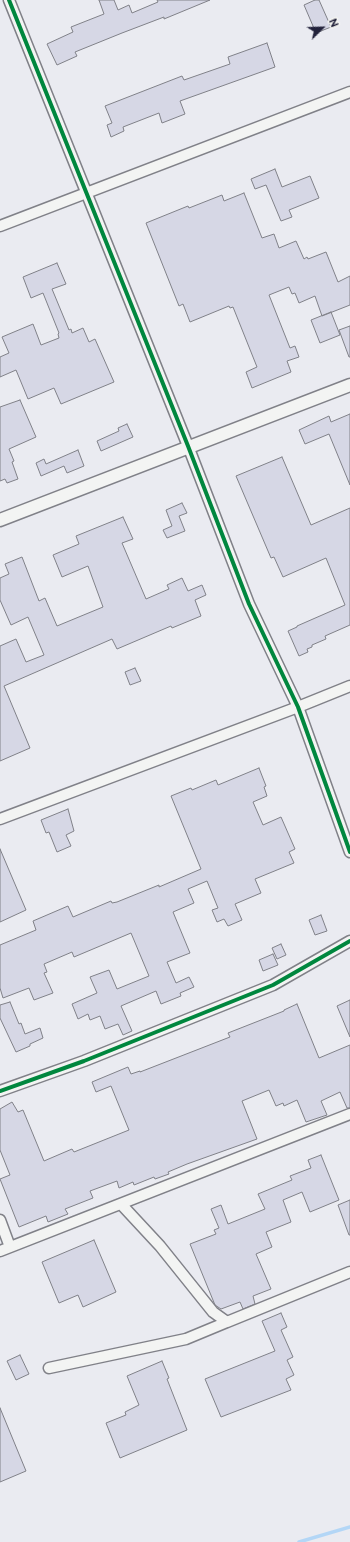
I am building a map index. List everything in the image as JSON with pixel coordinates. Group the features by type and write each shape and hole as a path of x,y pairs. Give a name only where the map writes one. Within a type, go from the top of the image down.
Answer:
{"street":[{"path":"9,0 188,446 248,604 298,707 350,852"},
{"path":"0,226 350,92"},
{"path":"0,520 350,384"},
{"path":"0,819 350,686"},
{"path":"0,1090 84,1061 273,984 350,941"},
{"path":"0,1251 350,1114"},
{"path":"121,1204 160,1246 213,1312 227,1322"},
{"path":"0,1220 10,1247"},
{"path":"49,1368 186,1340 350,1272"}],"building":[{"path":"99,0 114,0 118,10 129,5 132,13 158,2 157,0 210,0 75,52 77,56 57,65 47,44 73,32 71,27 104,14"},
{"path":"315,0 319,0 331,27 316,33 304,5"},
{"path":"267,43 275,67 180,101 185,114 162,123 159,113 123,127 124,131 111,137 107,125 112,123 105,106 182,76 184,80 230,64 228,57"},
{"path":"275,169 282,187 310,176 319,198 289,210 292,217 281,221 266,185 255,189 251,179"},
{"path":"244,193 262,238 274,234 279,248 296,241 304,259 307,257 308,259 326,252 338,282 350,276 350,305 322,316 315,296 299,303 295,293 292,294 289,287 269,295 290,348 295,346 299,357 287,361 291,372 252,388 246,372 257,367 233,307 230,308 229,306 190,322 183,304 179,306 146,223 188,206 189,208 222,195 224,201"},
{"path":"57,263 66,284 52,289 69,330 71,329 72,333 83,328 89,342 95,339 114,382 61,404 54,388 28,399 16,370 0,377 0,357 9,353 2,337 33,324 41,345 59,338 59,333 43,293 31,298 23,277"},
{"path":"331,312 340,335 320,343 311,320"},
{"path":"350,326 350,357 349,357 339,330"},
{"path":"20,400 36,437 9,449 14,461 12,462 18,479 7,483 5,479 0,481 0,407"},
{"path":"350,414 350,485 329,434 305,444 299,430 329,416 331,422"},
{"path":"127,424 133,437 101,451 97,441 119,431 118,428"},
{"path":"78,450 84,466 67,473 64,466 41,476 36,463 44,459 46,464"},
{"path":"282,457 311,525 350,508 350,625 325,636 326,639 312,645 312,647 307,649 308,652 299,656 288,631 345,605 326,558 283,577 274,557 271,558 236,476"},
{"path":"182,503 187,513 179,516 185,531 167,538 163,530 172,526 166,510"},
{"path":"123,517 133,539 122,543 146,599 169,589 167,585 182,578 188,591 202,585 206,595 195,600 201,616 172,628 171,626 117,649 112,639 4,686 30,748 0,761 0,646 16,639 26,662 44,655 28,617 11,625 0,600 0,578 9,574 5,564 22,557 39,601 45,598 57,626 103,607 88,566 62,577 53,555 79,544 76,536"},
{"path":"135,668 141,681 130,685 125,672"},
{"path":"259,768 266,786 264,787 267,796 253,802 263,825 281,817 295,849 289,852 294,863 255,879 261,893 235,904 242,920 228,926 224,919 217,922 212,910 218,908 207,881 188,889 194,903 173,912 190,953 167,962 176,983 189,977 194,987 180,993 181,996 161,1004 156,991 121,1006 132,1031 123,1035 118,1024 105,1029 100,1016 90,1020 88,1014 78,1019 72,1004 97,993 90,977 109,970 117,989 149,976 131,933 74,957 72,952 44,964 47,972 44,973 53,993 34,1000 29,988 3,998 0,988 0,945 36,930 33,921 68,906 73,917 111,901 112,903 117,902 159,885 159,887 201,869 171,796 191,788 192,790 216,780 218,785"},
{"path":"68,809 74,831 66,835 71,846 57,852 49,832 46,833 41,820"},
{"path":"0,849 26,910 0,922"},
{"path":"321,915 327,931 315,935 309,920"},
{"path":"281,944 286,955 277,959 272,948"},
{"path":"273,954 278,965 263,971 259,960"},
{"path":"350,1000 350,1037 337,1006"},
{"path":"10,1002 25,1034 40,1028 43,1038 16,1052 0,1018 0,1005"},
{"path":"297,1004 319,1058 350,1045 350,1108 347,1108 340,1092 321,1101 327,1115 306,1122 297,1100 284,1106 283,1103 276,1106 269,1090 242,1101 257,1139 187,1164 168,1172 169,1174 155,1179 154,1177 134,1185 133,1182 119,1188 117,1181 90,1191 93,1198 65,1209 68,1214 48,1222 46,1216 19,1227 0,1179 10,1175 0,1150 0,1109 12,1102 18,1112 23,1110 44,1161 72,1149 74,1152 129,1130 111,1086 96,1092 92,1082 128,1067 131,1074 140,1072 230,1037 228,1033 284,1011"},
{"path":"321,1155 339,1200 310,1212 302,1192 283,1200 291,1222 266,1232 272,1247 256,1254 271,1289 253,1296 255,1304 243,1309 240,1302 221,1309 215,1305 190,1244 216,1234 214,1230 219,1228 211,1209 221,1205 228,1224 265,1209 258,1194 292,1180 290,1176 311,1168 308,1160"},
{"path":"350,1200 350,1235 349,1235 338,1205"},
{"path":"94,1240 116,1292 83,1307 78,1295 59,1303 42,1262"},
{"path":"281,1313 287,1327 281,1330 293,1357 287,1360 294,1375 286,1379 291,1390 221,1417 205,1379 275,1351 262,1321"},
{"path":"20,1355 29,1374 16,1380 7,1361"},
{"path":"162,1361 169,1378 167,1379 187,1430 120,1458 106,1423 126,1415 125,1412 139,1405 127,1376"},
{"path":"0,1408 26,1471 0,1482"}],"waterway":[{"path":"299,1542 350,1527"}],"cycle path":[{"path":"9,0 188,446 249,604 298,707 350,852"},
{"path":"0,1091 84,1061 273,985 350,941"}]}
